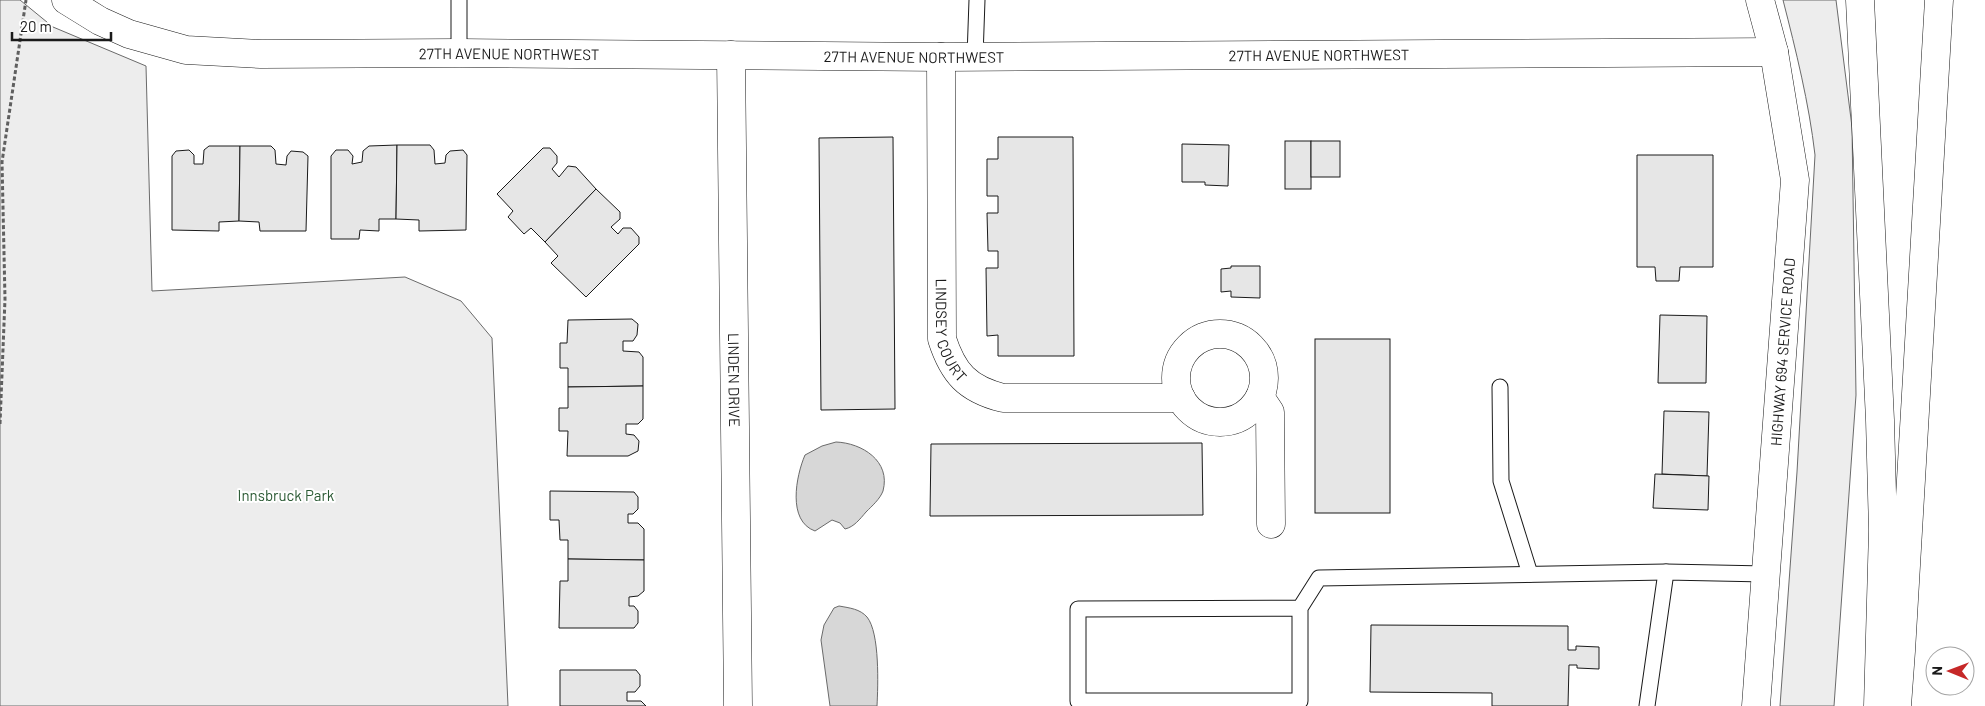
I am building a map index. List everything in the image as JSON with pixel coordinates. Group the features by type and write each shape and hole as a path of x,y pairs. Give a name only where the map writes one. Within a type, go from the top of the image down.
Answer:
{"main road":[{"name":"27TH AVENUE NORTHWEST","path":"66,0 100,22 186,50 261,54 459,53 975,57 1774,52"},
{"name":"HIGHWAY 694 SERVICE ROAD","path":"1756,706 1795,180 1774,52 1760,0"},
{"path":"1860,0 1883,530 1878,706"},
{"path":"1897,706 1934,110 1939,0"},
{"name":"LINDEN DRIVE","path":"731,55 738,706"},
{"name":"LINDSEY COURT","path":"941,57 942,339 949,358 960,375 973,387 1003,398 1181,398"},
{"path":"1221,334 1236,336 1249,344 1258,355 1264,369 1264,385 1260,397 1252,409 1241,417 1228,422 1214,422 1201,418 1189,410 1181,398 1177,384 1178,368 1183,355 1193,344 1206,336 1221,334"},
{"path":"1260,397 1270,412 1271,524"}],"lane":[{"path":"459,0 459,53"},
{"path":"975,57 977,0"},
{"path":"1500,387 1500,480 1530,574"},
{"path":"1300,608 1078,609 1078,701 1300,702 1300,608 1319,578 1666,572 1766,574"},
{"path":"1647,706 1666,572"}],"path":[{"path":"0,424 5,299 2,162 26,0"}],"green space":[{"name":"Innsbruck Park","path":"0,0 20,0 53,27 146,66 152,291 405,277 461,301 492,338 508,706 0,706"},
{"path":"1783,0 1836,0 1852,127 1856,395 1834,706 1780,706 1797,472 1815,155 1806,97"}],"shaded area":[{"path":"836,442 855,446 872,456 883,471 883,491 876,502 851,526 845,529 840,523 832,520 815,531 806,526 800,518 797,508 796,497 799,474 805,455 822,446"},
{"path":"839,606 861,612 867,617 871,625 877,660 877,706 830,706 821,640 824,625 834,608"}],"building":[{"path":"893,137 895,409 821,410 819,138"},
{"path":"998,137 1073,137 1074,356 998,356 998,335 987,336 986,268 998,268 998,251 988,251 987,213 998,213 998,196 987,196 987,159 998,159"},
{"path":"1285,141 1311,141 1311,189 1285,189"},
{"path":"1311,141 1340,141 1340,177 1311,177"},
{"path":"1182,144 1229,145 1228,186 1205,185 1205,182 1182,182"},
{"path":"397,145 396,219 379,219 379,231 360,230 359,239 331,239 331,156 336,150 348,150 353,156 352,164 362,162 363,151 369,146"},
{"path":"397,145 430,145 434,150 435,164 445,163 446,155 450,151 463,150 467,155 466,230 419,231 419,220 396,219"},
{"path":"209,146 240,146 239,221 219,222 219,231 172,230 172,156 176,151 189,150 194,155 194,164 203,164 204,150"},
{"path":"240,146 271,146 275,150 276,164 286,165 287,156 291,151 303,152 308,156 306,231 260,231 259,222 239,221"},
{"path":"543,148 550,148 557,156 557,163 552,169 559,177 568,166 576,167 596,189 545,242 531,228 524,234 508,217 513,211 497,194"},
{"path":"1637,155 1713,155 1713,267 1680,267 1679,281 1656,281 1655,267 1637,267"},
{"path":"596,189 620,212 620,219 611,227 618,234 623,228 631,228 639,237 639,244 586,297 551,263 558,256 545,242"},
{"path":"1231,266 1260,266 1260,298 1231,297 1231,291 1221,292 1221,269 1231,268"},
{"path":"1660,315 1707,316 1706,383 1658,383"},
{"path":"632,319 638,324 637,335 633,341 623,341 623,351 639,352 643,357 643,386 568,387 568,368 560,368 560,343 567,343 568,320"},
{"path":"1315,339 1390,339 1390,513 1315,513"},
{"path":"643,386 643,419 638,424 626,424 626,434 634,435 639,441 638,451 628,456 567,456 568,431 559,431 559,408 568,408 568,387"},
{"path":"1664,411 1709,412 1707,476 1662,474"},
{"path":"1202,443 1203,515 930,516 931,444"},
{"path":"1655,474 1709,476 1708,510 1653,508"},
{"path":"550,491 634,492 638,497 638,509 633,514 628,514 628,523 638,523 644,529 644,560 568,559 568,540 560,540 559,520 550,520"},
{"path":"568,559 644,560 644,591 638,596 629,597 629,606 634,606 638,611 638,623 634,628 559,628 560,581 568,581"},
{"path":"1371,625 1568,626 1568,650 1576,650 1576,646 1599,647 1599,669 1577,668 1577,665 1569,665 1568,706 1492,706 1492,693 1370,692"},
{"path":"560,670 636,670 640,675 640,686 635,692 627,692 627,701 641,701 646,706 560,706"}]}
